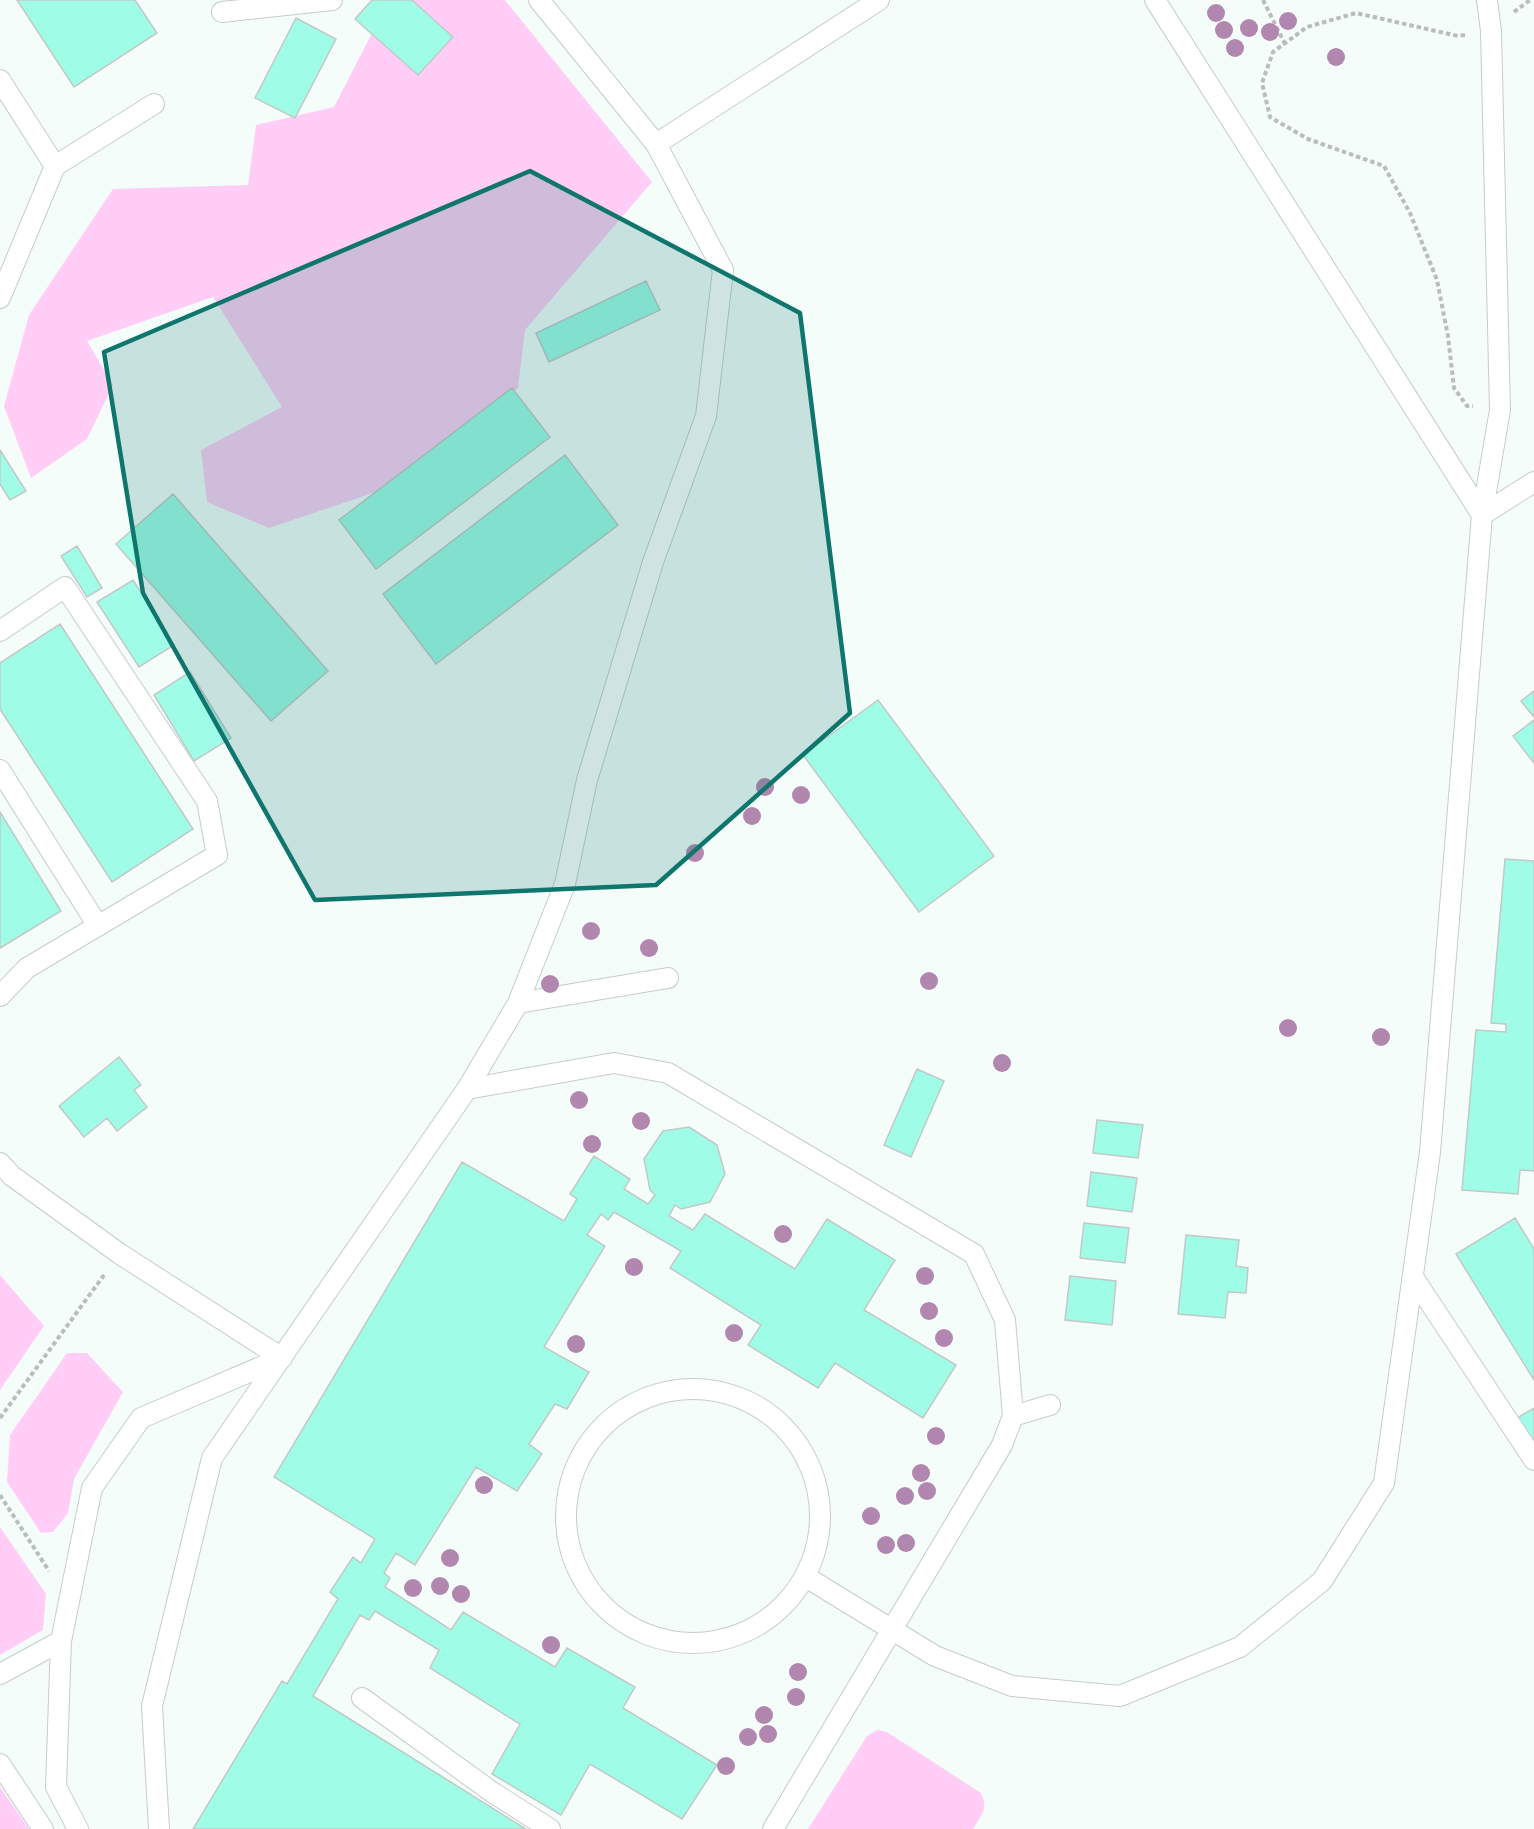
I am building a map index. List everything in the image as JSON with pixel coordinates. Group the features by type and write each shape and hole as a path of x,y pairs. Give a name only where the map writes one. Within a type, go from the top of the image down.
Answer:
{"lane":[{"path":"222,12 332,0"},
{"path":"159,1829 152,1706 212,1458 467,1089 518,1003 565,884 590,768 653,562 706,416 723,270 656,144 539,0"},
{"path":"656,144 879,0"},
{"path":"1155,0 1482,515"},
{"path":"806,1577 935,1656 1012,1686 1120,1696 1240,1647 1322,1581 1384,1483 1430,1152 1482,515 1500,410 1491,31 1486,0"},
{"path":"0,80 56,166"},
{"path":"0,298 56,166 154,104"},
{"path":"1482,515 1534,482"},
{"path":"0,630 65,587 207,801 217,855 27,968 0,996"},
{"path":"0,770 98,926"},
{"path":"518,1003 668,978"},
{"path":"467,1089 614,1064 668,1073 974,1254 1005,1320 1013,1416 1002,1445 773,1829"},
{"path":"4,1174 120,1254 282,1358"},
{"path":"1413,1277 1534,1460"},
{"path":"78,1829 56,1787 61,1641 92,1488 141,1418 282,1358"},
{"path":"678,1390 717,1391 755,1405 786,1429 809,1462 820,1500 819,1540 806,1577 778,1612 741,1635 719,1640 698,1644 654,1638 615,1618 586,1586 569,1545 567,1501 580,1459 606,1424 639,1401 678,1390"},
{"path":"1013,1416 1050,1405"},
{"path":"0,1674 61,1641"},
{"path":"362,1698 492,1792 550,1829"},
{"path":"0,1764 43,1829"}],"path":[{"path":"1263,0 1285,44"},
{"path":"1500,410 1467,406 1454,388 1448,336 1437,280 1412,217 1384,166 1308,139 1270,117 1262,83 1273,52 1307,27 1356,13 1458,36 1491,31 1530,0"},
{"path":"0,1418 120,1254"},
{"path":"0,1495 68,1602"}],"highlighted area":[{"path":"530,171 800,313 850,713 656,885 315,900 143,593 104,352"}],"shaded area":[{"path":"389,0 505,0 652,182 525,330 518,388 382,490 269,528 207,502 201,450 282,407 213,297 87,341 113,385 87,439 31,478 4,406 29,315 113,189 248,185 256,125 334,107"},
{"path":"0,1275 44,1326 0,1390"},
{"path":"67,1353 87,1353 123,1392 74,1479 68,1513 53,1532 41,1533 7,1482 10,1435"},
{"path":"0,1527 46,1594 43,1630 0,1655"},
{"path":"877,1730 887,1732 981,1793 984,1808 973,1829 808,1829 867,1736"},
{"path":"0,1787 29,1829 0,1829"}],"building":[{"path":"17,0 135,0 157,33 74,87"},
{"path":"372,0 412,0 453,37 418,75 355,19"},
{"path":"296,18 336,39 295,118 255,98"},
{"path":"646,281 660,310 549,362 536,333"},
{"path":"512,388 550,437 376,569 339,520"},
{"path":"0,450 26,491 10,500 0,484"},
{"path":"565,455 618,525 436,664 383,594"},
{"path":"173,494 328,671 271,721 116,544"},
{"path":"77,546 102,588 87,597 61,556"},
{"path":"133,580 174,645 139,667 97,602"},
{"path":"60,624 193,829 112,882 0,709 0,663"},
{"path":"190,672 231,738 194,761 154,695"},
{"path":"1534,691 1534,717 1521,701"},
{"path":"878,700 994,856 919,912 803,755"},
{"path":"1534,720 1534,763 1513,736"},
{"path":"0,812 61,911 0,948"},
{"path":"1505,859 1534,861 1534,1171 1520,1170 1518,1194 1462,1190 1476,1030 1506,1032 1506,1024 1491,1023"},
{"path":"119,1057 141,1085 134,1090 147,1107 117,1131 107,1118 84,1137 59,1106"},
{"path":"917,1069 944,1081 911,1157 884,1145"},
{"path":"1097,1120 1143,1125 1138,1158 1093,1153"},
{"path":"689,1127 717,1145 725,1174 710,1202 681,1209 675,1205 669,1216 693,1230 705,1214 795,1269 827,1219 895,1260 864,1310 956,1365 923,1418 835,1363 818,1388 748,1345 761,1325 670,1268 681,1251 614,1212 608,1220 601,1214 587,1235 605,1246 544,1347 589,1372 567,1409 555,1404 529,1444 542,1454 517,1491 476,1467 415,1565 396,1553 384,1573 390,1578 385,1587 451,1630 463,1612 555,1667 567,1648 635,1687 623,1708 717,1765 682,1819 590,1764 561,1815 492,1774 520,1724 430,1668 439,1650 375,1611 369,1620 360,1615 313,1696 526,1829 193,1829 282,1681 287,1684 338,1599 330,1592 353,1557 361,1563 375,1539 274,1477 462,1162 564,1221 577,1199 570,1194 594,1156 630,1179 624,1189 648,1204 655,1195 650,1190 644,1159 663,1131"},
{"path":"1091,1172 1137,1178 1132,1212 1087,1206"},
{"path":"1515,1218 1534,1249 1534,1380 1456,1254"},
{"path":"1084,1223 1129,1228 1125,1263 1080,1258"},
{"path":"1186,1235 1239,1240 1236,1266 1248,1268 1246,1293 1228,1292 1225,1318 1178,1314"},
{"path":"1070,1276 1116,1281 1112,1325 1065,1320"},
{"path":"1534,1408 1534,1447 1517,1418"}]}
